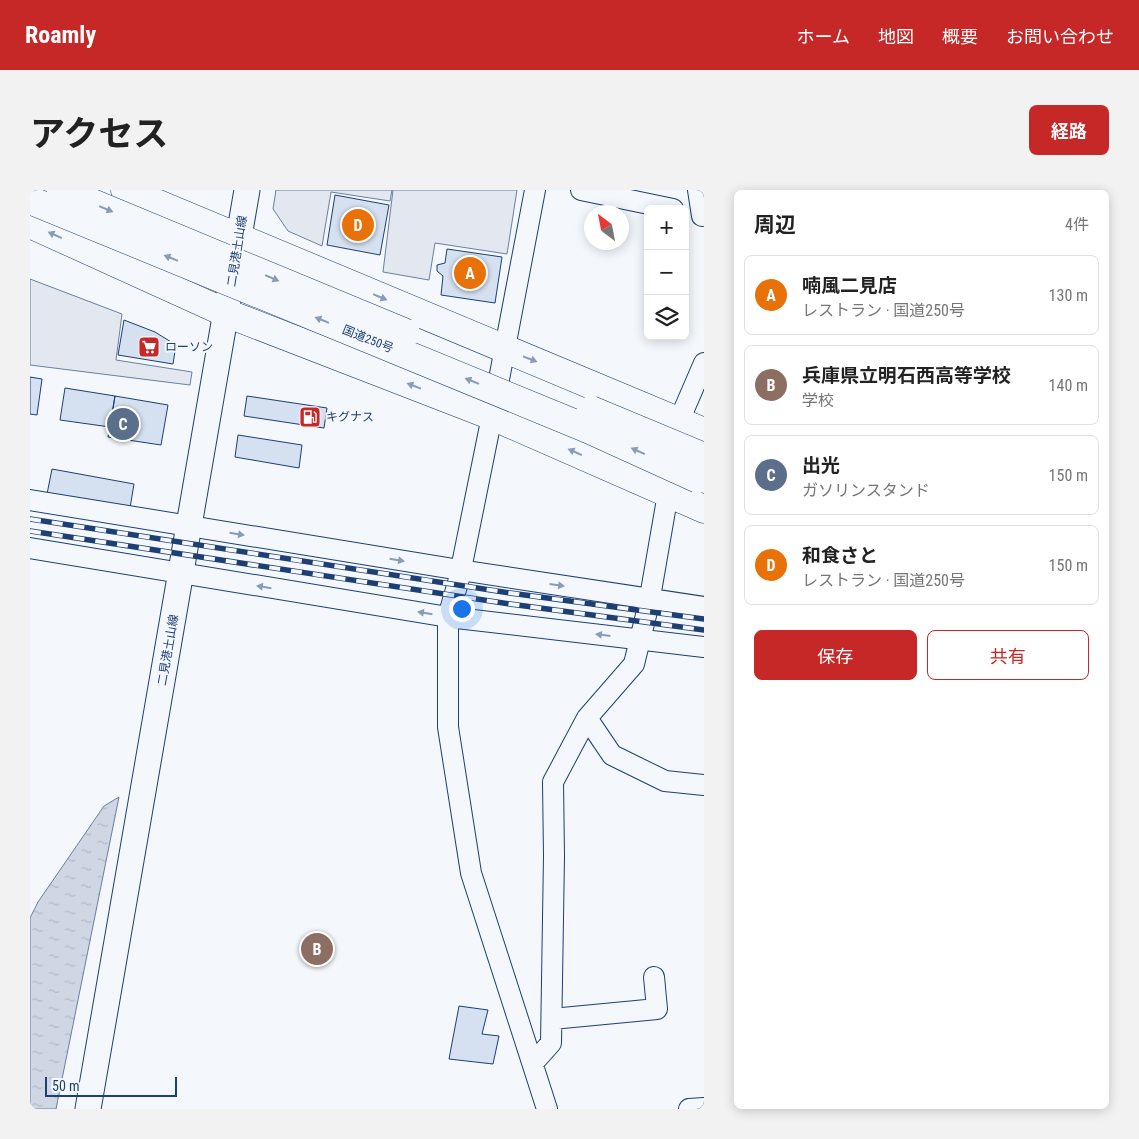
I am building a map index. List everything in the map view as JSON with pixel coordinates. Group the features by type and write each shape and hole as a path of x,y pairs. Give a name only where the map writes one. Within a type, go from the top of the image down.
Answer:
{"highway":[{"name":"国道250号","path":"61,190 702,473"},
{"path":"125,190 704,432"},
{"name":"国道250号","path":"30,200 588,429 702,473"},
{"path":"30,224 226,313 492,416 704,509"}],"main road":[{"name":"二見港土山線","path":"88,1109 247,190"}],"street":[{"path":"534,190 492,416 460,570 448,617 448,727 471,873 534,1062 547,1109"},
{"path":"581,190 654,205"},
{"path":"697,215 698,190"},
{"path":"534,1062 551,1043 554,856 553,782 587,718 634,664 668,493 679,421 704,363"},
{"path":"30,500 460,570 704,607"},
{"path":"30,548 448,617 704,646"},
{"path":"587,718 612,755 665,781 704,785"},
{"path":"552,1019 658,1009 654,977"},
{"path":"689,1109 704,1108"}],"shaded area":[{"path":"276,190 392,190 390,201 331,192 322,246 288,231 273,209"},
{"path":"393,190 517,190 507,254 435,243 429,280 383,272"},
{"path":"30,279 122,314 116,360 192,372 190,385 30,365"}],"water":[{"path":"119,797 56,1109 30,1109 30,918 38,902 104,806"}],"building":[{"path":"335,195 389,205 380,255 327,245"},
{"path":"447,249 502,257 495,303 441,295 443,276 437,271 437,265 445,263"},
{"path":"124,320 155,332 176,345 173,364 118,355"},
{"path":"30,377 42,379 37,415 30,414"},
{"path":"65,388 115,396 110,427 60,420"},
{"path":"115,396 168,405 161,445 108,437"},
{"path":"247,396 327,408 324,428 244,416"},
{"path":"238,435 302,445 299,468 235,457"},
{"path":"52,469 134,484 129,514 46,499"},
{"path":"459,1006 488,1010 482,1034 499,1036 493,1064 449,1059"}],"railway":[{"path":"30,519 510,593 704,619"},
{"path":"30,531 510,604 704,630"}],"place":[{"name":"和食さと","path":"358,225"},
{"name":"喃風二見店","path":"470,273"},
{"name":"ローソン","path":"149,347"},
{"name":"キグナス","path":"310,417"},
{"name":"出光","path":"123,424"},
{"name":"兵庫県立明石西高等学校","path":"317,949"}]}
